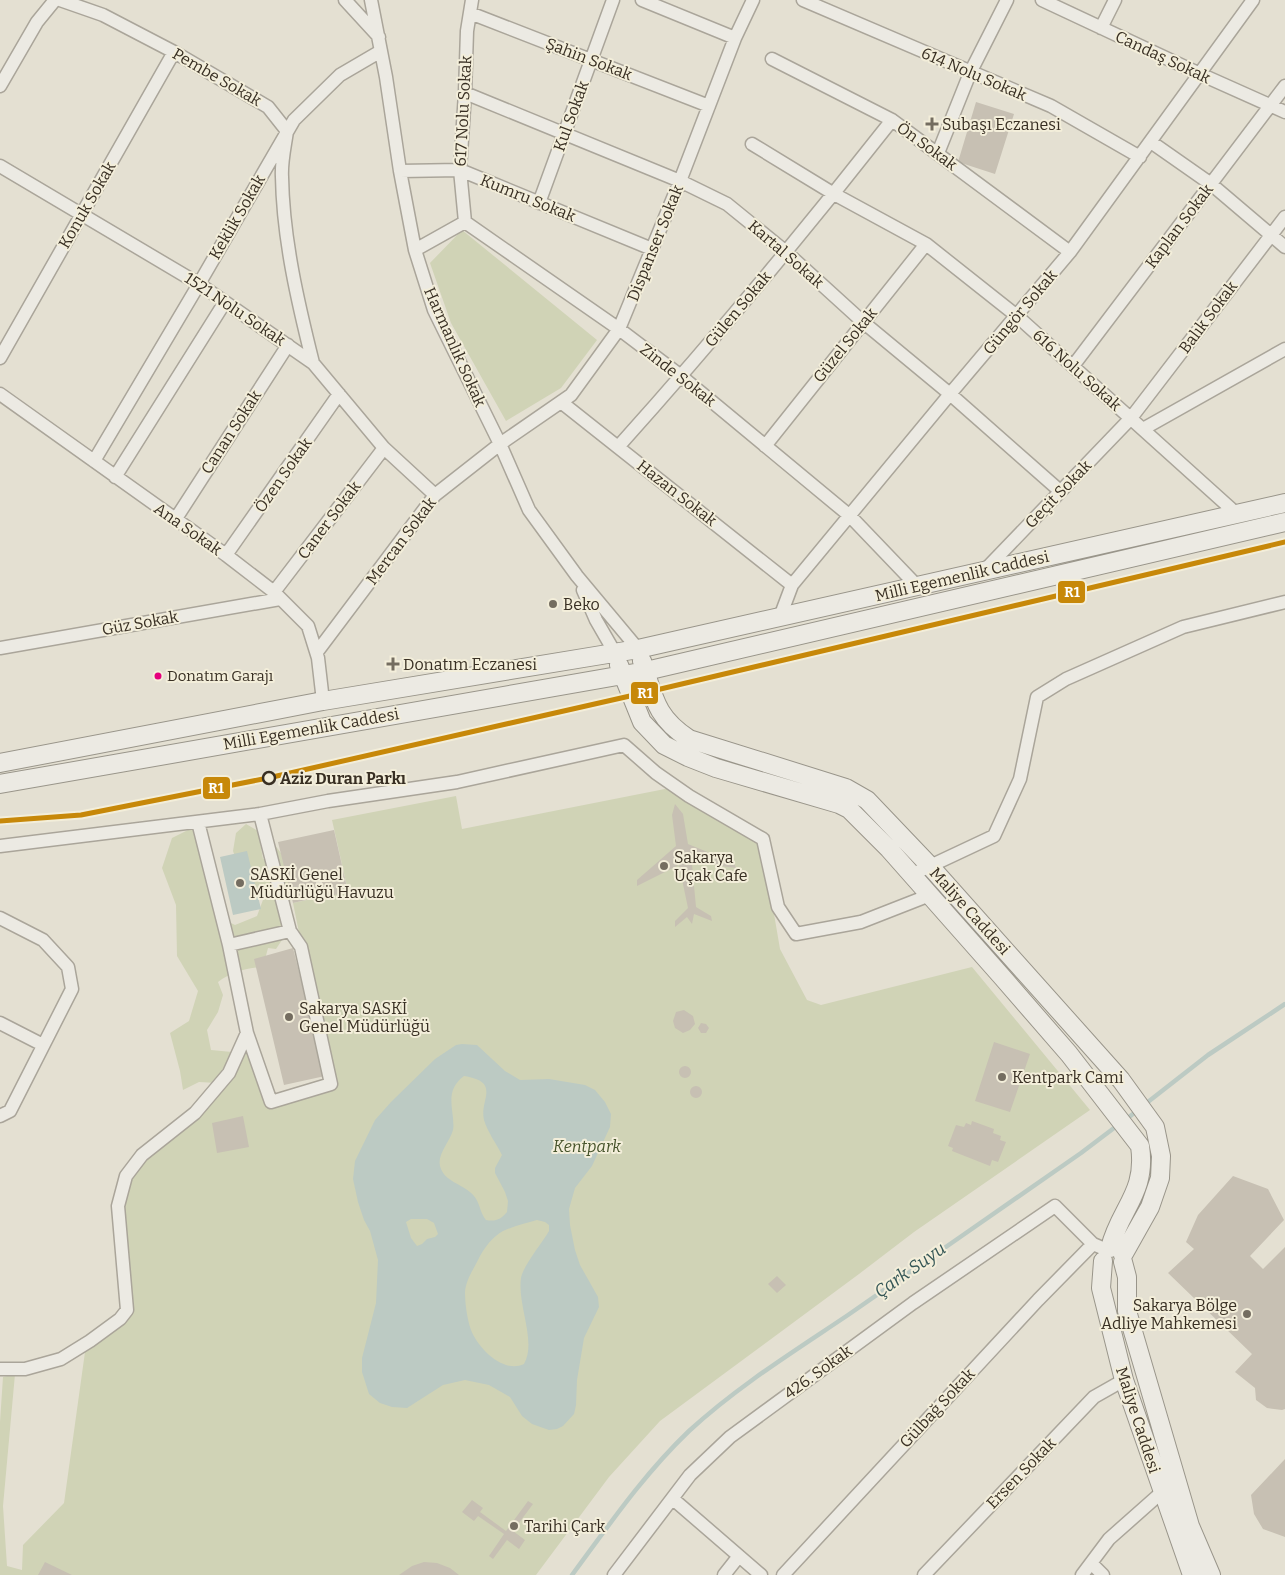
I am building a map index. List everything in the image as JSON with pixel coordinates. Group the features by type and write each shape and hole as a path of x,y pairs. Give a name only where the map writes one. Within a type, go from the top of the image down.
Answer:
{"main road":[{"name":"Milli Egemenlik Caddesi","path":"0,763 323,701 638,649 1285,504"},
{"name":"Milli Egemenlik Caddesi","path":"0,784 623,676 1285,522"},
{"name":"Maliye Caddesi","path":"638,649 655,703 676,731 689,739 846,788 867,800 929,865 1121,1080 1155,1126 1162,1156 1157,1192 1150,1207 1110,1253"},
{"name":"Maliye Caddesi","path":"615,653 642,722 664,745 716,768 776,784 849,809 930,895 1057,1040 1101,1093 1140,1146 1142,1160 1137,1190 1113,1234 1101,1288 1124,1380 1192,1575"},
{"name":"Maliye Caddesi","path":"1110,1253 1128,1276 1126,1312 1190,1526 1211,1575"}],"street":[{"path":"0,86 37,22 54,0"},
{"name":"Pembe Sokak","path":"60,0 103,15 174,52 268,107 287,132"},
{"path":"345,0 379,37"},
{"name":"Harmanlık Sokak","path":"371,0 415,250 434,310 500,444 529,510 577,576 638,649"},
{"name":"Kul Sokak","path":"539,203 613,0"},
{"path":"642,0 735,38"},
{"name":"Dispanser Sokak","path":"500,444 571,395 619,329 680,181 735,38 753,0"},
{"name":"614 Nolu Sokak","path":"803,0 1051,106 1140,156"},
{"path":"938,153 970,73 1007,0"},
{"name":"Candaş Sokak","path":"1042,0 1285,112"},
{"path":"1101,28 1115,0"},
{"name":"Güngör Sokak","path":"780,617 792,585 1070,252 1253,0"},
{"name":"Şahin Sokak","path":"471,6 591,60 709,106"},
{"name":"617 Nolu Sokak","path":"465,222 460,170 465,93 466,31 471,6"},
{"name":"Keklik Sokak","path":"94,461 294,120 340,75 381,51"},
{"name":"Konuk Sokak","path":"0,358 174,52"},
{"name":"Ön Sokak","path":"772,59 892,120 1070,252"},
{"name":"Kaplan Sokak","path":"1074,366 1285,86"},
{"name":"Kartal Sokak","path":"465,93 680,181 726,204 786,252 863,322 950,394 1060,491"},
{"name":"Gülen Sokak","path":"618,446 681,376 786,252 892,120"},
{"path":"287,132 282,176 287,239 303,322 313,362"},
{"path":"1151,142 1211,184 1285,247"},
{"name":"616 Nolu Sokak","path":"752,144 834,194 926,244 1017,316 1238,515"},
{"name":"1521 Nolu Sokak","path":"0,166 199,284 313,362 384,448 435,495"},
{"name":"Kumru Sokak","path":"400,171 460,170 652,249"},
{"name":"Balık Sokak","path":"1131,418 1285,217"},
{"path":"415,250 465,222"},
{"name":"Zinde Sokak","path":"465,222 619,329 681,376 850,516 918,587"},
{"name":"Güzel Sokak","path":"765,446 926,244"},
{"path":"115,477 225,302"},
{"name":"Canan Sokak","path":"175,520 288,345"},
{"path":"1143,429 1285,349"},
{"name":"Ana Sokak","path":"0,394 226,555 277,595 308,626 316,652 323,701"},
{"name":"Özen Sokak","path":"226,555 339,394"},
{"name":"Hazan Sokak","path":"561,402 792,585"},
{"name":"Geçit Sokak","path":"985,570 1131,418"},
{"name":"Mercan Sokak","path":"316,652 435,495 500,444"},
{"name":"Caner Sokak","path":"277,595 384,448"},
{"name":"Harmanlık Sokak","path":"577,576 596,620 615,653"},
{"name":"Güz Sokak","path":"0,648 277,595"},
{"path":"911,875 994,836 1020,779 1037,697 1066,679 1183,627 1285,602"},
{"path":"0,846 260,814 328,801 457,782 624,745 656,773 689,796 763,840 778,908 796,934 861,922 930,895"},
{"path":"198,822 229,945 247,1033 271,1102 330,1084 301,948 290,931 260,814"},
{"path":"0,918 43,940 68,967 72,990 10,1111 0,1116"},
{"path":"229,945 290,931"},
{"path":"0,1023 43,1045"},
{"path":"0,1370 25,1369 61,1359 120,1319 127,1310 118,1206 126,1176 142,1155 195,1113 229,1073 247,1033"},
{"name":"426. Sokak","path":"614,1575 690,1475 730,1437 913,1303 1055,1206 1110,1253"},
{"name":"Gülbağ Sokak","path":"783,1575 1031,1307 1110,1253"},
{"name":"Ersen Sokak","path":"924,1575 1094,1397 1124,1380"},
{"path":"1082,1575 1109,1539 1162,1492"},
{"path":"673,1499 761,1575"},
{"path":"724,1575 739,1556"},
{"path":"1091,1563 1104,1575"}],"green space":[{"path":"462,230 597,340 561,388 506,421 451,323 430,263"},
{"name":"Kentpark","path":"675,787 761,838 780,949 807,1000 821,1005 972,967 1090,1110 914,1232 660,1421 609,1477 536,1575 0,1575 0,1422 3,1377 15,1374 3,1506 7,1566 22,1570 23,1545 64,1503 85,1352 127,1310 118,1206 126,1176 195,1113 217,1083 199,1082 183,1090 170,1033 189,1021 198,991 177,956 176,905 162,868 172,838 192,828 210,847 218,917 235,925 257,916 267,889 258,890 242,876 233,851 236,833 246,824 258,831 263,859 267,858 274,844 281,853 293,888 282,940 276,949 268,948 263,967 239,971 218,982 223,995 218,1012 207,1030 211,1050 232,1052 247,1033 271,1102 330,1084 293,903 348,891 332,820 456,796 462,829"}],"shaded area":[{"name":"SASKİ Genel Müdürlüğü Havuzu","path":"247,851 261,909 233,915 220,857"},
{"path":"456,1045 477,1045 505,1071 520,1080 549,1079 585,1085 595,1090 605,1102 611,1114 610,1127 592,1166 575,1188 569,1209 575,1250 580,1265 598,1297 599,1307 584,1338 574,1414 563,1426 557,1429 549,1430 532,1424 522,1416 510,1397 489,1385 465,1380 443,1385 407,1408 392,1407 380,1403 369,1394 362,1372 362,1358 376,1303 378,1260 370,1231 358,1202 353,1179 355,1161 375,1120 435,1059","holes":["464,1076 476,1079 486,1087 484,1120 502,1155 495,1168 495,1173 508,1201 507,1212 500,1218 490,1221 486,1220 482,1214 474,1196 451,1181 444,1174 440,1164 441,1154 453,1128 451,1100 453,1090 455,1085","411,1219 427,1219 434,1223 438,1234 417,1246 411,1238 406,1222","537,1220 549,1225 549,1231 522,1273 521,1289 528,1345 524,1364 516,1366 508,1365 492,1358 479,1344 471,1330 467,1316 465,1296 470,1275 486,1247 499,1233"]}],"building":[{"path":"976,102 1014,114 995,174 958,162"},
{"name":"Sakarya Uçak Cafe","path":"675,804 683,814 688,844 734,863 736,868 698,863 692,864 696,907 711,916 712,921 694,914 692,924 687,917 675,927 675,921 688,908 679,865 637,886 637,880 676,846 672,815"},
{"path":"334,830 348,892 325,897 321,877 315,877 319,897 293,903 278,842"},
{"name":"Sakarya SASKİ Genel Müdürlüğü","path":"293,948 325,1076 284,1085 254,959"},
{"path":"684,1010 693,1016 695,1024 690,1030 683,1033 675,1028 673,1021 676,1012"},
{"path":"701,1023 706,1024 709,1028 706,1033 701,1033 698,1028"},
{"name":"Kentpark Cami","path":"994,1042 1030,1054 1010,1112 975,1101"},
{"path":"685,1066 691,1072 685,1078 679,1072"},
{"path":"696,1086 702,1092 696,1098 690,1092"},
{"path":"243,1116 249,1147 217,1153 212,1123"},
{"path":"972,1121 994,1129 993,1133 1001,1136 1000,1140 1006,1142 998,1162 992,1160 990,1166 952,1151 953,1148 948,1146 956,1125 964,1127 966,1123 971,1125"},
{"name":"Sakarya Bölge Adliye Mahkemesi","path":"1233,1176 1268,1189 1284,1220 1250,1256 1263,1269 1285,1247 1285,1409 1282,1410 1267,1408 1256,1400 1255,1388 1235,1372 1252,1354 1168,1273 1194,1249 1186,1242 1198,1215"},
{"path":"777,1276 786,1285 777,1293 768,1284"},
{"path":"1285,1459 1285,1537 1263,1529 1254,1514 1251,1495"},
{"name":"Tarihi Çark","path":"472,1500 483,1508 480,1512 506,1531 528,1501 533,1504 513,1531 525,1540 519,1549 507,1540 493,1559 489,1556 504,1534 478,1516 474,1521 462,1512"},
{"path":"45,1562 72,1575 38,1575"},
{"path":"424,1562 437,1563 450,1568 459,1575 399,1575 412,1566"}],"waterway":[{"name":"Çark Suyu","path":"1144,1105 1208,1055 1285,1004"},
{"name":"Çark Suyu","path":"1124,1121 1138,1110"},
{"name":"Çark Suyu","path":"572,1575 642,1482 689,1431 727,1399 766,1370 1081,1153 1118,1125"}],"transit line":[{"name":"R1","path":"0,821 81,815 268,778 652,691 1285,542"}],"place":[{"name":"Subaşı Eczanesi","path":"932,124"},
{"name":"Beko","path":"553,604"},
{"name":"Donatım Eczanesi","path":"393,664"},
{"name":"Donatım Garajı","path":"158,676"},
{"name":"Aziz Duran Parkı","path":"269,778"},
{"name":"Sakarya Uçak Cafe","path":"664,866"},
{"name":"SASKİ Genel Müdürlüğü Havuzu","path":"240,883"},
{"name":"Sakarya SASKİ Genel Müdürlüğü","path":"289,1017"},
{"name":"Kentpark Cami","path":"1002,1077"},
{"name":"Sakarya Bölge Adliye Mahkemesi","path":"1247,1314"},
{"name":"Tarihi Çark","path":"514,1526"}]}
